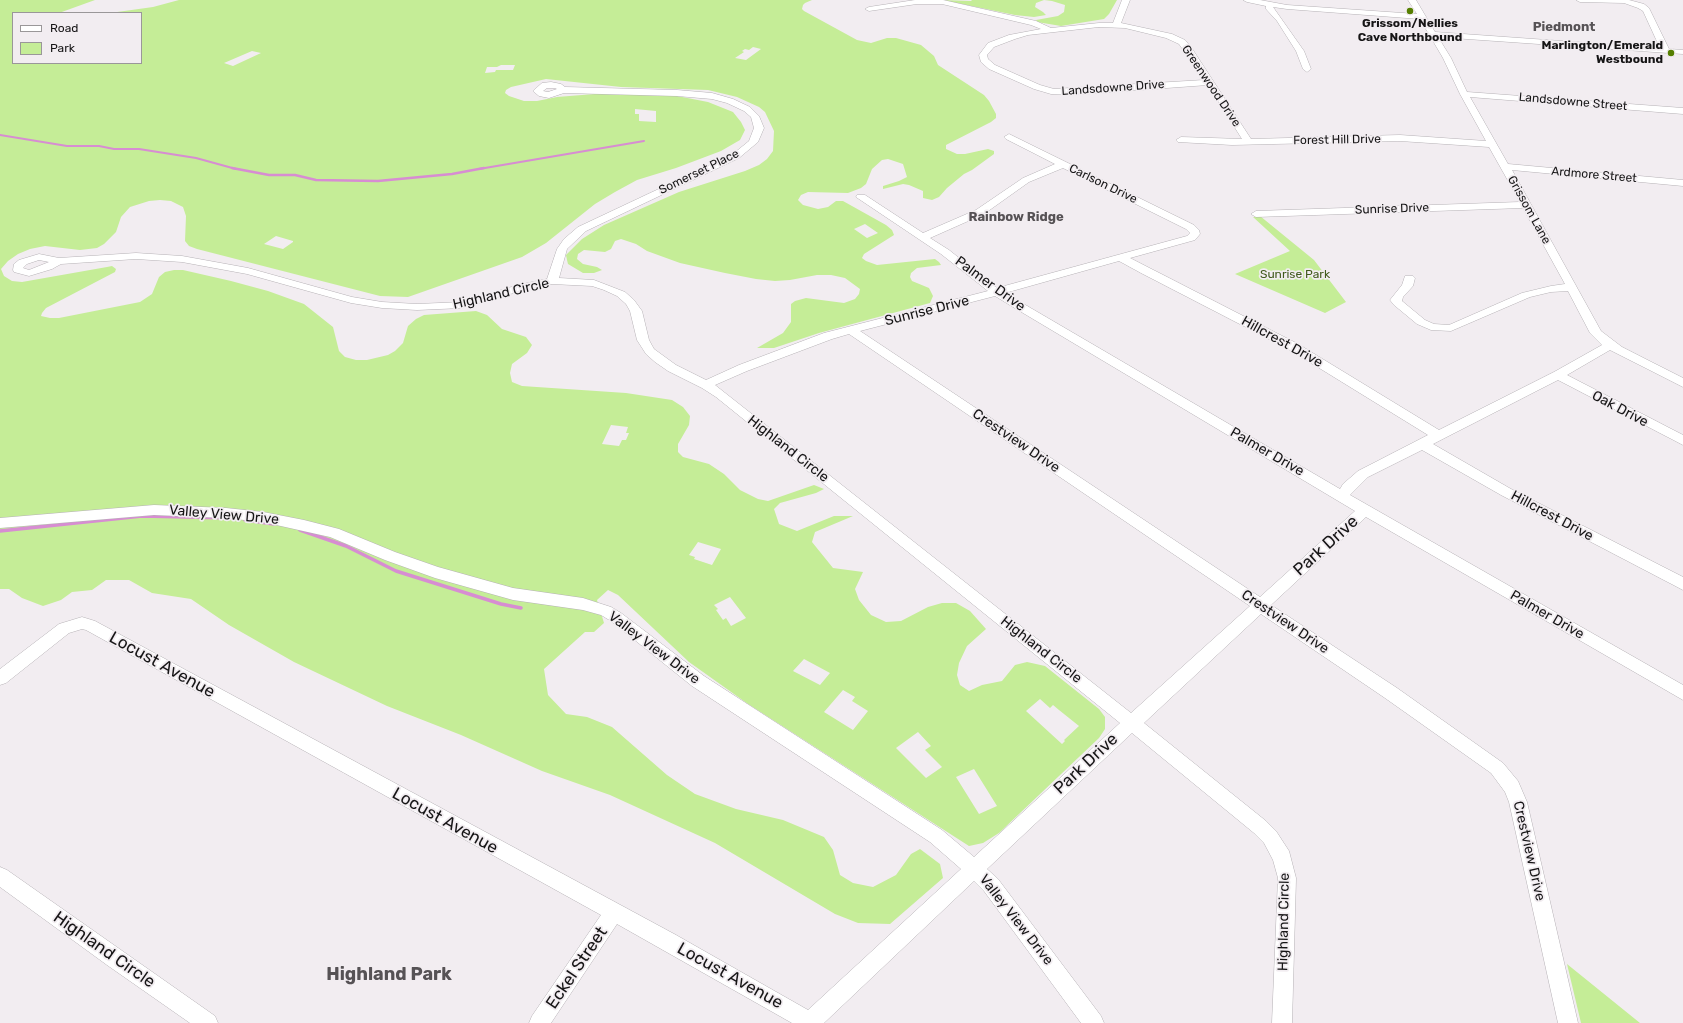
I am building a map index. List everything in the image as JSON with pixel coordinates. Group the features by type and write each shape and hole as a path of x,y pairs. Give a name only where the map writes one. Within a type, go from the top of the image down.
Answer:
{"street":[{"path":"1116,25 1126,0"},
{"path":"1247,0 1269,4 1288,3 1422,17"},
{"name":"Grissom Lane","path":"1412,0 1447,58 1464,94 1506,167 1594,329 1603,340 1610,345 1683,383"},
{"path":"1580,0 1624,1 1643,7 1666,51"},
{"path":"869,9 917,2 942,2 1033,23 1050,30"},
{"path":"1269,4 1270,9 1280,20 1300,51 1307,69"},
{"name":"Greenwood Drive","path":"1050,30 1116,25 1132,27 1165,35 1182,42 1187,47 1248,141"},
{"name":"Landsdowne Drive","path":"1050,30 1028,33 1003,40 986,49 983,57 987,64 1037,88 1054,92 1210,82"},
{"path":"1432,34 1683,52"},
{"name":"Somerset Place","path":"552,281 562,250 568,241 582,229 736,156 754,142 759,128 755,116 747,109 730,101 712,96 677,93 563,90"},
{"name":"Landsdowne Street","path":"1464,94 1683,111"},
{"name":"Carlson Drive","path":"1009,137 1190,227 1195,232"},
{"name":"Forest Hill Drive","path":"1182,140 1248,141 1400,138 1493,144"},
{"path":"923,237 980,212 1026,180 1063,164"},
{"name":"Ardmore Street","path":"1506,167 1683,183"},
{"name":"Palmer Drive","path":"861,197 965,266 996,292 1365,510 1683,693"},
{"name":"Sunrise Drive","path":"1256,214 1527,206"},
{"name":"Sunrise Drive","path":"706,385 724,376 815,341 850,330 975,299 1190,238 1194,236 1195,232"},
{"name":"Highland Circle","path":"59,261 136,256 182,259 248,271 351,300 382,305 417,307 462,305 530,284 552,281 575,281 594,284 621,294 630,302 636,311 643,340 655,356 672,368 706,385 1132,723 1260,827 1274,843 1282,857 1287,878 1282,1023"},
{"name":"Hillcrest Drive","path":"1121,257 1145,271 1294,347 1439,436"},
{"path":"1409,278 1407,286 1396,300 1421,322 1442,328 1451,328 1526,295 1571,287"},
{"name":"Crestview Drive","path":"850,330 1260,606 1497,768 1509,782 1518,802 1568,1023"},
{"name":"Park Drive","path":"1342,496 1348,487 1363,474 1558,375 1610,345"},
{"name":"Oak Drive","path":"1558,375 1683,441"},
{"name":"Hillcrest Drive","path":"1423,444 1506,492 1683,584"},
{"name":"Valley View Drive","path":"0,523 154,510 238,514 263,517 292,522 334,533 434,572 512,594 583,604 606,611 616,617 698,681 936,836 975,868 992,885 1094,1023"},
{"name":"Park Drive","path":"811,1022 975,868 1365,510"},
{"name":"Locust Avenue","path":"0,678 60,630 77,624 90,625 614,912 811,1022"},
{"name":"Highland Circle","path":"0,876 108,954 208,1023"},
{"name":"Eckel Street","path":"539,1023 614,912"}],"green space":[{"path":"0,0 95,0 62,12 12,12 12,64 142,64 142,12 117,12 153,7 179,0 812,0 803,5 802,9 804,11 857,40 871,43 887,38 896,38 921,45 934,56 938,65 984,95 996,114 996,118 991,122 946,145 946,149 957,154 965,154 988,149 994,151 994,154 964,174 947,188 939,197 932,200 923,198 923,191 903,184 883,189 883,186 907,177 903,164 888,159 882,160 872,169 866,184 861,188 848,193 808,192 801,195 798,200 803,205 818,209 828,207 836,201 843,201 886,225 892,230 894,235 864,254 862,258 866,261 877,265 935,259 939,262 941,265 917,268 911,273 910,277 912,281 929,288 933,296 930,303 819,333 774,348 757,348 783,333 791,322 791,304 795,301 806,298 844,303 855,299 859,294 860,289 845,278 831,275 817,275 775,281 725,273 680,263 647,251 636,244 621,239 615,241 611,249 605,252 584,250 578,254 577,259 583,264 597,267 602,270 594,273 583,273 568,264 566,255 582,239 604,225 679,192 745,171 759,165 767,159 773,151 774,131 765,112 759,107 737,97 708,90 621,87 546,79 511,87 506,90 505,93 509,96 524,101 537,101 557,97 607,93 677,96 708,102 733,112 745,130 740,140 721,151 676,168 637,180 615,192 595,204 546,243 522,257 408,297 380,296 189,246 185,241 186,216 183,207 171,201 160,200 149,201 130,207 121,217 116,232 104,244 97,248 80,250 45,246 30,249 18,254 8,261 1,269 4,276 12,281 22,282 112,266 116,269 115,272 46,308 41,316 50,318 59,318 140,302 152,294 159,277 165,272 174,270 183,270 231,281 268,291 304,304 333,327 339,351 345,357 356,360 367,360 388,355 395,351 403,343 408,326 416,319 424,315 476,311 487,315 502,329 526,337 532,345 527,353 512,364 510,373 512,382 522,386 626,393 672,400 683,407 690,416 689,425 678,444 678,452 683,457 709,464 724,474 740,490 758,499 768,501 814,485 824,489 816,493 780,503 774,509 779,524 797,531 834,516 853,516 815,532 812,542 833,568 863,572 855,589 859,600 871,615 886,622 901,621 928,607 942,603 956,603 970,611 986,629 967,646 959,663 957,675 960,685 969,691 982,685 1002,681 1015,665 1027,662 1045,666 1099,709 1105,717 1105,729 1099,738 999,833 983,843 969,846 748,704 689,662 618,595 608,590 597,600 604,623 594,632 585,632 544,669 548,695 566,714 587,717 612,727 667,775 695,794 736,809 783,820 824,837 833,850 840,875 853,883 873,887 896,875 911,854 920,849 940,864 943,878 890,924 858,923 835,914 715,843 610,795 542,771 461,735 387,706 294,662 229,625 191,599 152,593 129,580 106,580 92,590 72,592 61,600 43,606 22,598 9,589 0,589","holes":["753,47 761,49 746,60 735,58 744,52 742,51 745,49 749,50","252,51 261,53 233,66 224,63","501,65 515,65 513,70 496,70 495,72 485,73 487,67 497,67","635,109 656,111 656,122 639,121 639,114 635,114","865,224 878,233 867,238 854,229","276,236 293,241 283,249 264,244","611,425 628,427 626,433 629,433 626,440 622,440 619,446 602,444","698,542 721,549 712,565 694,559 695,557 689,555","730,597 746,618 731,626 726,618 723,620 716,610 718,609 714,605","804,659 830,673 820,685 793,671","843,690 855,697 852,701 868,711 853,730 824,712","1040,699 1050,708 1053,705 1079,726 1064,740 1065,741 1062,744 1026,711","918,732 931,746 925,750 942,767 926,778 896,748","974,769 997,806 979,814 956,777"]},
{"path":"942,0 1044,0 1036,3 1035,7 1046,15 1034,17 1015,15"},
{"path":"1044,0 1117,0 1109,14 1104,19 1061,26 1037,22 1036,20 1058,16 1064,12 1065,5"},
{"name":"Sunrise Park","path":"1260,216 1314,260 1346,302 1325,313 1235,274 1290,251 1253,217"},
{"path":"1567,964 1640,1023 1581,1023"}],"waterway":[{"path":"0,135 67,146 99,146 114,149 139,149 196,158 233,168"},
{"path":"479,169 644,141"},
{"path":"233,168 269,175 295,175 316,180 378,181 452,174 484,168"},
{"path":"0,531 142,516 231,518"},
{"path":"245,520 274,524"},
{"path":"300,530 346,546 396,571 501,604 521,608"}],"place":[{"name":"Grissom/Nellies Cave Northbound","path":"1410,11"},
{"name":"Marlington/Emerald Westbound","path":"1671,53"}],"district":[{"name":"Piedmont","path":"1564,27"},
{"name":"Rainbow Ridge","path":"1016,217"},
{"name":"Highland Park","path":"389,975"}]}
